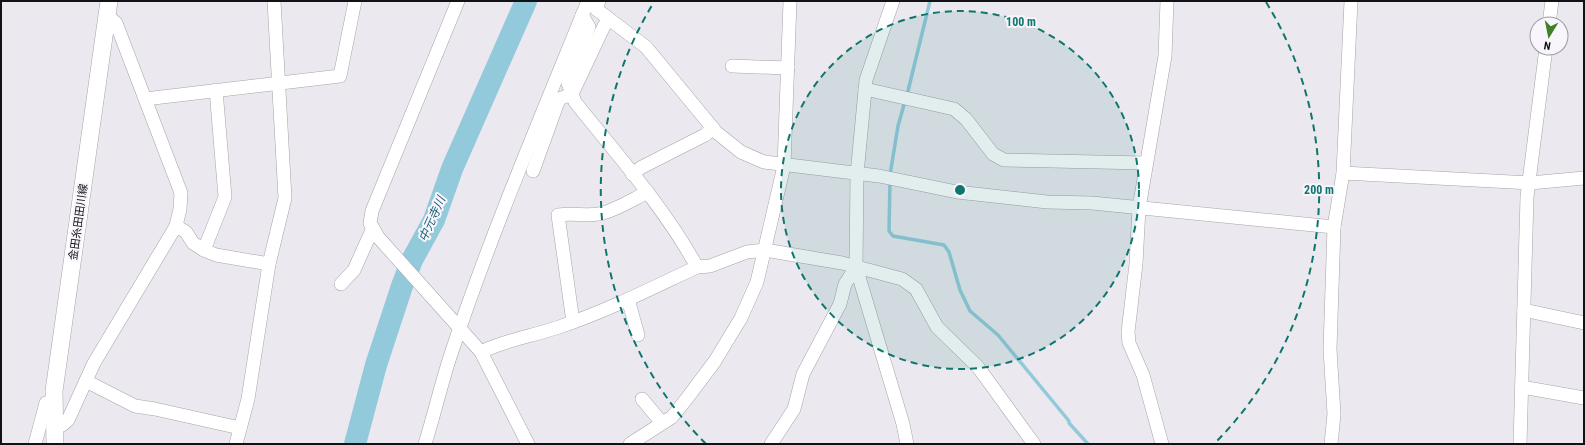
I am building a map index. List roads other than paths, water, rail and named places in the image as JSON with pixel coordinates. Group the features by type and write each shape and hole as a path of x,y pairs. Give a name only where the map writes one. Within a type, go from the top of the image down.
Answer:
{"main road":[{"name":"金田糸田田川線","path":"56,444 54,402 108,8"}],"street":[{"path":"236,444 248,399 269,264 285,198 274,1"},
{"path":"145,99 340,76 355,1"},
{"path":"458,1 372,210 370,223 375,232 457,327 481,352 528,444"},
{"path":"425,444 457,327 588,1"},
{"path":"599,1 596,9 646,47 712,128 741,152 764,162 784,166 879,176 965,192 1047,202 1092,203 1334,227"},
{"path":"630,444 672,417 688,397 715,361 741,318 757,282 784,166 790,1"},
{"path":"905,1 894,1 866,80 857,174 856,267 903,424 907,444"},
{"path":"1162,444 1143,375 1129,343 1128,332 1136,264 1138,208 1165,56 1167,1"},
{"path":"1331,444 1334,414 1330,349 1334,227 1343,173 1351,1"},
{"path":"1550,16 1552,1"},
{"path":"54,426 62,425 68,420 94,363 176,226 180,209 181,193 116,23 108,8"},
{"path":"582,15 589,27 568,83 575,102 648,192 686,247 697,267"},
{"path":"533,172 559,99 572,94 604,26 609,19"},
{"path":"1520,444 1527,196 1530,183 1545,56"},
{"path":"732,66 788,68"},
{"path":"865,89 954,109 966,119 992,154 1004,160 1145,163"},
{"path":"204,250 225,197 216,90"},
{"path":"632,174 642,167 705,135 712,128"},
{"path":"1343,173 1530,183 1584,178"},
{"path":"573,322 558,215 574,213 587,215 601,213 648,192"},
{"path":"176,226 186,232 193,243 216,255 269,264"},
{"path":"341,284 354,270 375,232"},
{"path":"481,352 494,346 516,341 573,322 628,299 697,267 710,266 747,252 765,250 842,262 902,279 916,289 937,327 978,367 1034,444"},
{"path":"771,444 794,409 802,374 840,304 845,284 856,267"},
{"path":"628,299 638,335"},
{"path":"1524,310 1584,323"},
{"path":"86,381 135,406 156,409 240,428"},
{"path":"1522,387 1584,398"},
{"path":"642,399 662,423"},
{"path":"35,444 46,403 54,402"}],"waterway":[{"name":"中元寺川","path":"355,444 376,365 412,260 434,220 452,169 526,1"},
{"path":"907,95 930,1"},
{"path":"890,175 898,126 905,101"},
{"path":"890,181 889,231 893,236 944,245 949,252 960,290 970,311 998,335 1069,421 1069,423 1088,444"}]}
